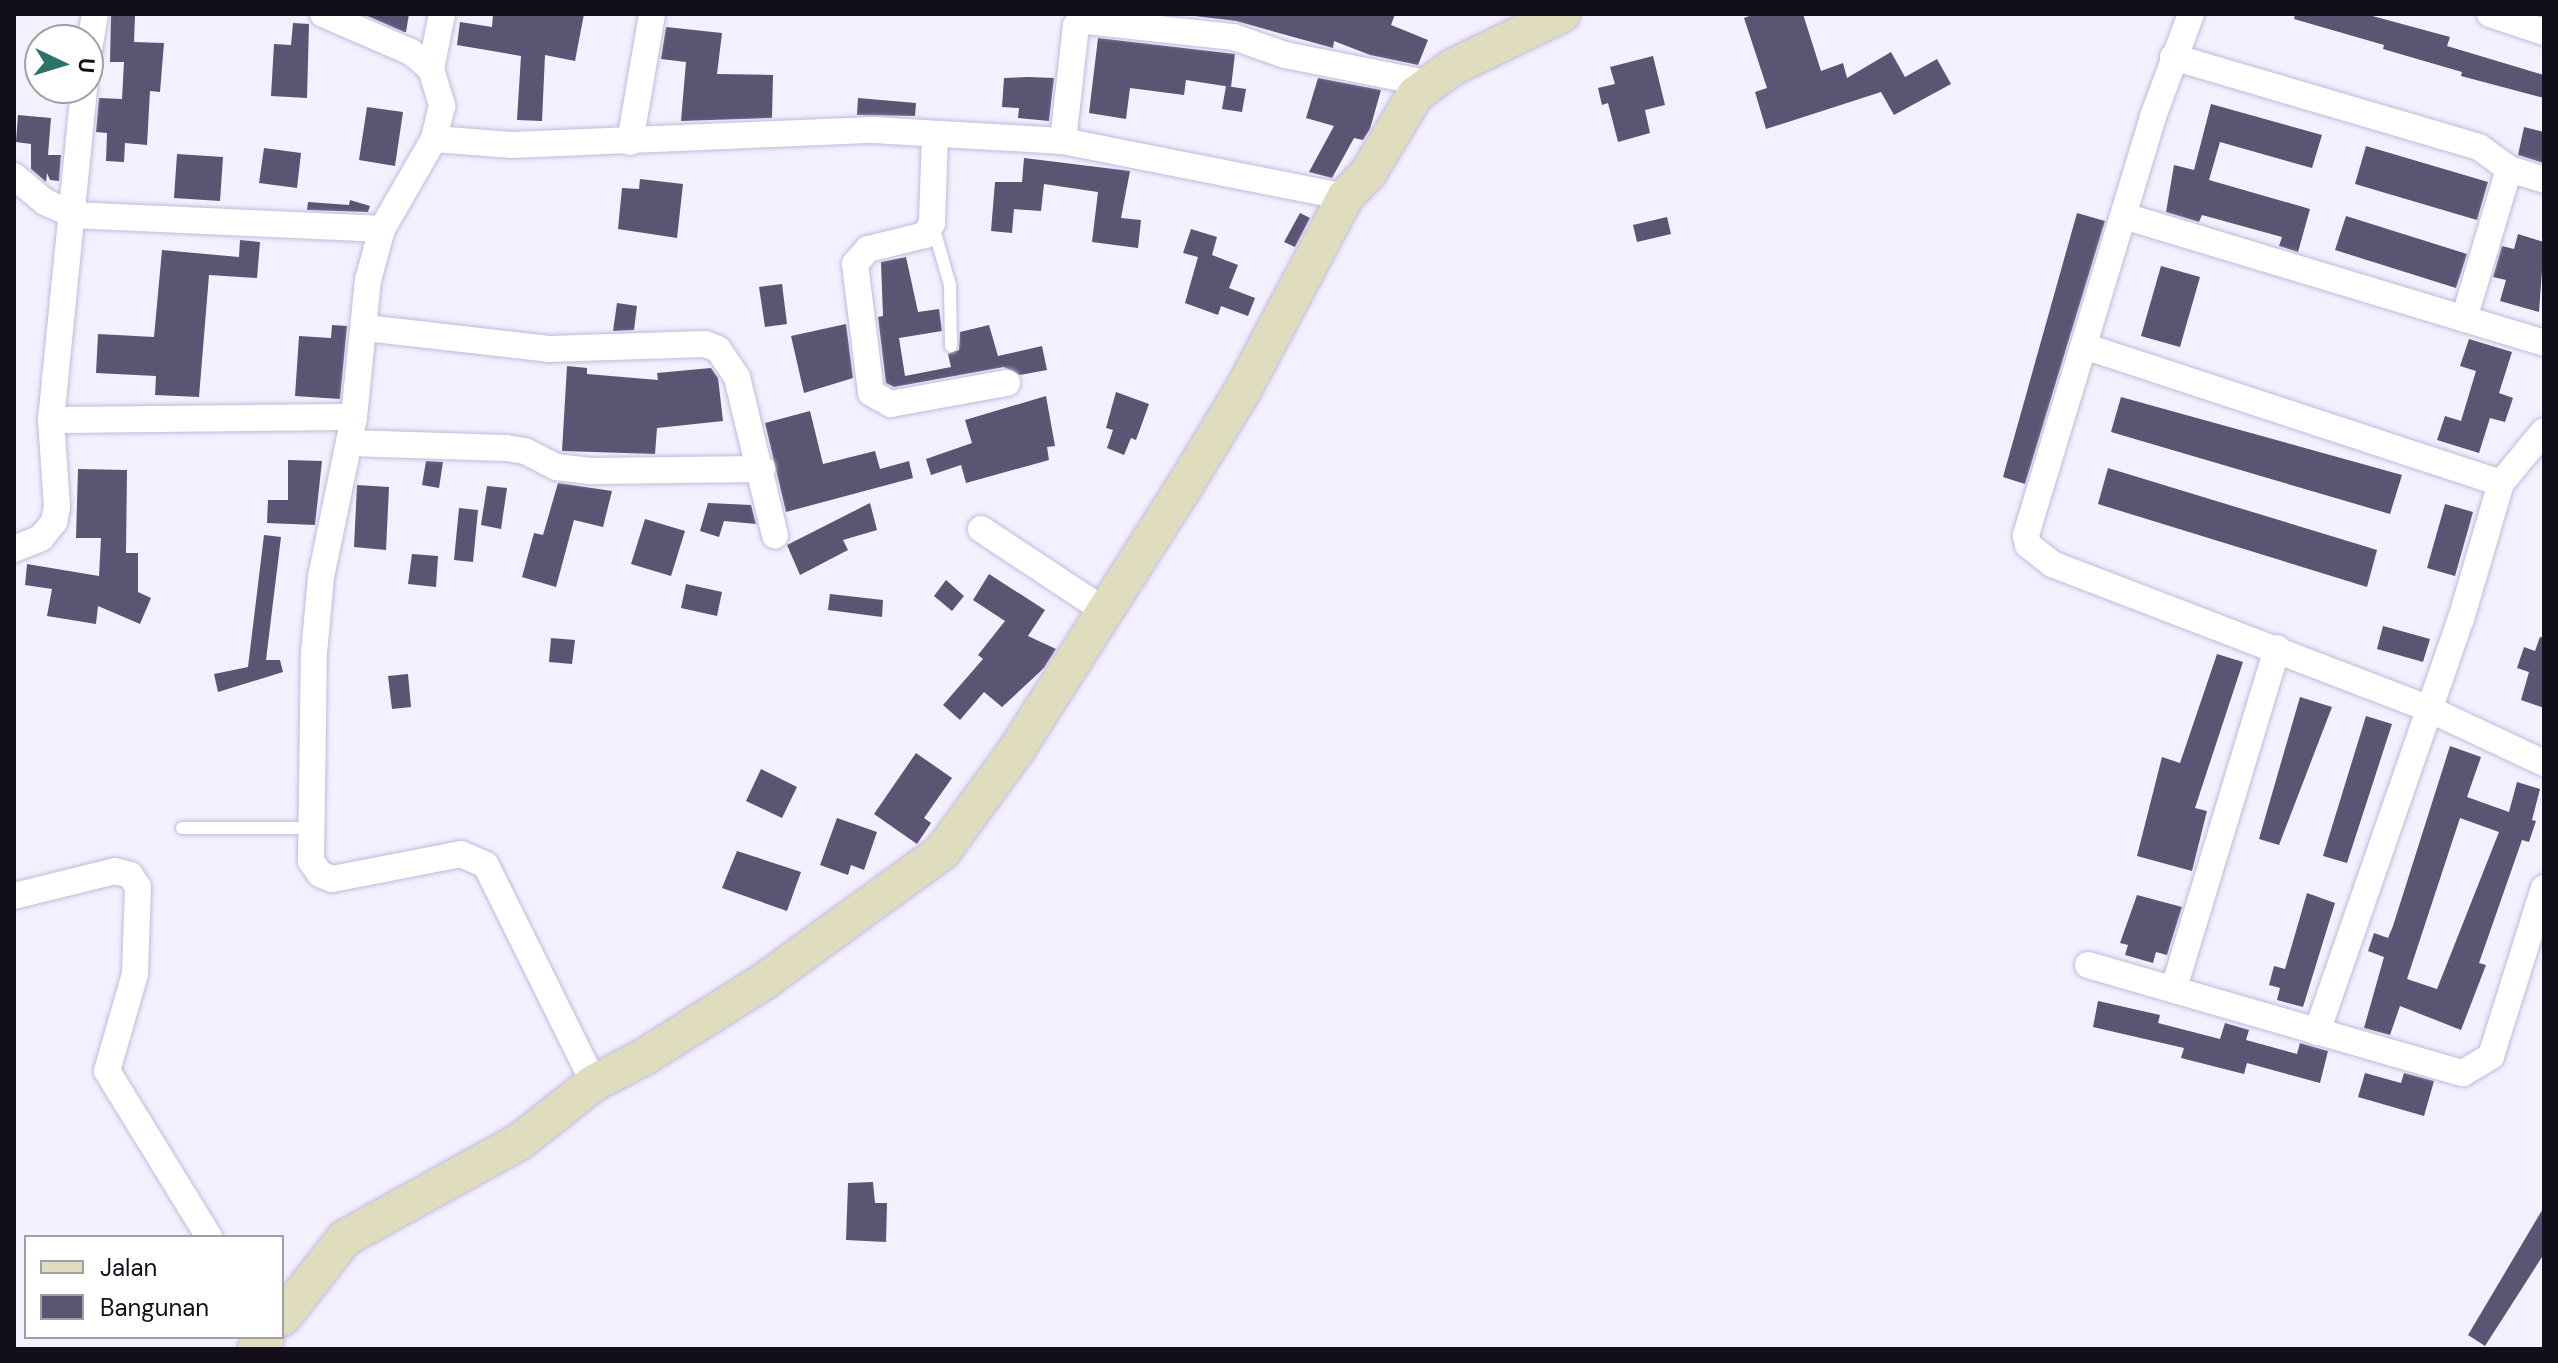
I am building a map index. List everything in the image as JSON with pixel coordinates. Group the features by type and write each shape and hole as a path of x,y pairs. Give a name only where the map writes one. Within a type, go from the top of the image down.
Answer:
{"street":[{"path":"323,14 411,52 431,69"},
{"path":"442,14 431,69 442,106 434,139 382,229 368,280 366,328 352,430 317,622 311,861 320,874 332,879 461,854 486,865 594,1083"},
{"path":"630,142 652,14"},
{"path":"284,1315 345,1238 519,1142 594,1083 644,1057 763,982 942,852 1017,749 1105,611 1243,390 1345,197 1368,173 1427,83 1562,14"},
{"path":"2191,14 2173,57 2026,536 2032,551 2052,564 2429,709 2544,763"},
{"path":"2490,14 2544,32"},
{"path":"1063,141 1076,26 1086,21 1234,37 1285,55 1427,83"},
{"path":"2173,57 2479,147 2509,169 2544,180"},
{"path":"14,549 41,538 54,522 51,420 83,104"},
{"path":"434,139 512,145 873,130 1063,141 1345,197"},
{"path":"935,135 932,223 925,235 868,249 855,264 871,393 891,404 1007,383"},
{"path":"2464,319 2509,169"},
{"path":"14,176 45,202 74,215 382,229"},
{"path":"2124,216 2544,343"},
{"path":"366,328 549,349 705,344 718,349 737,377 762,469 775,535"},
{"path":"2084,346 2501,483"},
{"path":"51,420 352,430 525,451 557,467 592,471 762,469"},
{"path":"2317,1032 2429,709 2501,483 2544,431"},
{"path":"981,529 1105,611"},
{"path":"2174,988 2277,648"},
{"path":"14,896 115,871 130,875 138,887 135,974 107,1071 208,1235"},
{"path":"2088,965 2463,1073 2481,1067 2491,1056 2544,888"}],"lane":[{"path":"932,223 950,285 951,346"},
{"path":"182,828 311,828"}],"building":[{"path":"363,14 409,14 406,32 404,32"},
{"path":"493,14 584,14 575,61 545,55 542,121 517,120 521,56 457,45 460,22 492,27"},
{"path":"1178,14 1395,14 1391,25 1428,40 1418,65 1370,55 1334,41 1333,48 1236,21"},
{"path":"1755,14 1803,14 1821,71 1843,63 1847,78 1891,52 1905,77 1937,59 1951,84 1894,115 1881,92 1766,129 1755,92 1767,88 1744,18"},
{"path":"2295,14 2365,14 2450,37 2447,46 2544,75 2544,98 2461,76 2462,72 2383,49 2384,45 2294,19"},
{"path":"111,15 135,16 134,42 164,43 160,92 150,91 147,145 125,143 124,162 106,161 107,133 96,132 98,104 104,104 104,98 122,99 124,62 110,62"},
{"path":"293,23 309,24 307,98 271,96 274,44 291,45"},
{"path":"666,27 722,33 717,74 773,75 772,118 681,121 686,62 661,59"},
{"path":"1098,38 1235,54 1231,87 1186,80 1184,95 1130,88 1126,119 1089,113"},
{"path":"1653,56 1665,105 1645,110 1650,133 1618,142 1608,103 1602,105 1598,88 1615,84 1610,67"},
{"path":"1004,78 1054,78 1049,121 1018,118 1019,108 1002,107"},
{"path":"1318,78 1381,90 1370,129 1363,140 1354,138 1332,178 1309,172 1334,126 1306,118"},
{"path":"1226,86 1246,89 1242,112 1222,109"},
{"path":"858,98 916,103 915,116 857,115"},
{"path":"2211,104 2322,135 2312,168 2220,142 2209,180 2310,209 2298,252 2279,246 2282,237 2202,215 2199,222 2166,212 2174,165 2194,170"},
{"path":"367,107 403,112 395,166 359,160"},
{"path":"18,115 51,118 48,155 61,155 59,181 50,180 47,173 46,182 31,169 31,144 16,142"},
{"path":"2524,127 2544,132 2544,163 2518,155"},
{"path":"2366,146 2488,182 2477,220 2355,184"},
{"path":"264,148 301,153 297,188 259,183"},
{"path":"177,154 223,157 220,201 174,198"},
{"path":"1024,158 1130,171 1121,218 1141,220 1138,248 1092,242 1098,192 1044,184 1041,211 1014,209 1012,233 991,231 995,182 1022,182"},
{"path":"640,179 683,184 677,238 618,229 622,188 639,189"},
{"path":"350,200 370,206 368,212 307,210 308,202 349,205"},
{"path":"1300,213 1310,218 1295,247 1284,242"},
{"path":"2077,213 2105,221 2025,484 2003,477"},
{"path":"2346,216 2467,254 2456,288 2335,250"},
{"path":"1667,217 1671,234 1637,242 1633,225"},
{"path":"1191,229 1217,237 1212,255 1238,265 1229,288 1255,298 1248,316 1221,306 1218,315 1185,303 1198,257 1183,253"},
{"path":"2518,234 2544,242 2539,312 2500,301 2506,280 2493,277 2502,246 2514,249"},
{"path":"240,240 260,242 257,278 209,275 199,397 155,395 156,376 96,373 98,334 154,337 162,250 239,257"},
{"path":"906,257 918,312 939,309 942,331 899,338 905,376 951,367 948,354 959,350 960,332 989,325 998,356 1042,346 1047,370 1020,375 1004,367 894,387 886,383 878,317 883,316 881,262"},
{"path":"2161,266 2200,277 2180,347 2141,336"},
{"path":"782,284 787,324 765,327 759,287"},
{"path":"617,303 637,306 634,330 613,331"},
{"path":"846,324 853,378 804,393 791,336"},
{"path":"332,325 347,326 340,399 295,396 299,336 331,338"},
{"path":"2469,339 2512,352 2499,393 2513,398 2505,422 2490,418 2479,453 2437,440 2445,416 2461,421 2476,371 2460,366"},
{"path":"567,366 587,368 587,374 658,380 657,373 711,368 718,378 723,421 657,428 655,454 562,451"},
{"path":"1116,392 1149,404 1136,440 1131,438 1124,455 1107,448 1113,430 1106,428"},
{"path":"1046,396 1055,446 1047,447 1049,460 966,483 961,465 931,475 926,459 972,443 965,420"},
{"path":"2121,397 2402,475 2390,514 2111,432"},
{"path":"810,411 823,464 875,451 880,469 909,461 913,478 786,512 765,423"},
{"path":"288,460 322,461 315,525 267,523 268,500 288,500"},
{"path":"426,461 443,462 439,488 422,485"},
{"path":"2108,468 2377,550 2367,587 2098,504"},
{"path":"78,469 127,470 126,553 138,553 138,592 151,598 140,624 98,606 96,624 47,616 52,589 25,585 27,564 99,576 101,538 76,538"},
{"path":"558,483 612,491 603,527 574,520 556,587 522,577 534,533 543,535"},
{"path":"357,485 389,487 386,550 354,547"},
{"path":"487,486 507,488 501,529 481,525"},
{"path":"708,503 751,505 756,524 724,521 719,537 700,531"},
{"path":"870,503 877,530 843,540 848,550 800,575 787,545"},
{"path":"2445,504 2473,512 2455,576 2427,568"},
{"path":"459,508 478,510 473,562 454,560"},
{"path":"645,519 685,531 671,576 631,564"},
{"path":"264,535 281,537 266,660 280,660 283,672 218,692 214,674 248,667"},
{"path":"412,554 438,556 436,587 408,584"},
{"path":"989,574 1045,610 1028,636 1056,649 1044,668 1002,707 984,692 960,720 943,705 983,659 978,655 1005,621 973,600"},
{"path":"946,580 964,596 952,611 934,596"},
{"path":"686,584 722,592 717,616 681,608"},
{"path":"830,594 883,600 882,617 828,610"},
{"path":"2383,626 2430,639 2423,662 2377,649"},
{"path":"2540,637 2544,638 2544,708 2521,700 2529,672 2517,668 2524,647 2535,651"},
{"path":"551,638 575,640 572,664 549,662"},
{"path":"2217,654 2243,662 2195,808 2207,811 2192,871 2137,856 2162,757 2180,763"},
{"path":"408,674 411,707 392,709 388,676"},
{"path":"2300,697 2332,707 2279,845 2259,839"},
{"path":"2366,716 2392,724 2347,863 2323,856"},
{"path":"2450,746 2481,757 2467,797 2509,812 2517,782 2540,789 2532,820 2536,821 2529,842 2522,840 2479,963 2486,965 2461,1030 2400,1006 2390,1035 2364,1028 2384,957 2368,951 2374,933 2388,938","holes":["2460,818 2499,832 2437,989 2407,979"]},
{"path":"916,753 952,778 924,818 931,823 917,844 874,814"},
{"path":"761,769 797,787 782,818 746,801"},
{"path":"837,818 877,832 864,870 851,865 848,875 820,865"},
{"path":"737,851 801,872 787,911 722,888"},
{"path":"2307,893 2335,903 2303,1007 2277,1000 2280,988 2269,985 2274,966 2285,969"},
{"path":"2137,895 2182,907 2167,955 2156,952 2153,963 2125,955 2128,945 2120,943"},
{"path":"2098,1001 2160,1015 2158,1023 2220,1039 2225,1023 2249,1030 2246,1040 2297,1054 2300,1043 2328,1051 2320,1083 2247,1063 2244,1074 2181,1058 2184,1048 2093,1027"},
{"path":"2365,1073 2401,1083 2404,1073 2434,1081 2424,1116 2358,1097"},
{"path":"873,1182 875,1203 887,1203 886,1242 846,1240 848,1183"},
{"path":"2544,1207 2544,1254 2485,1346 2468,1335"}]}
